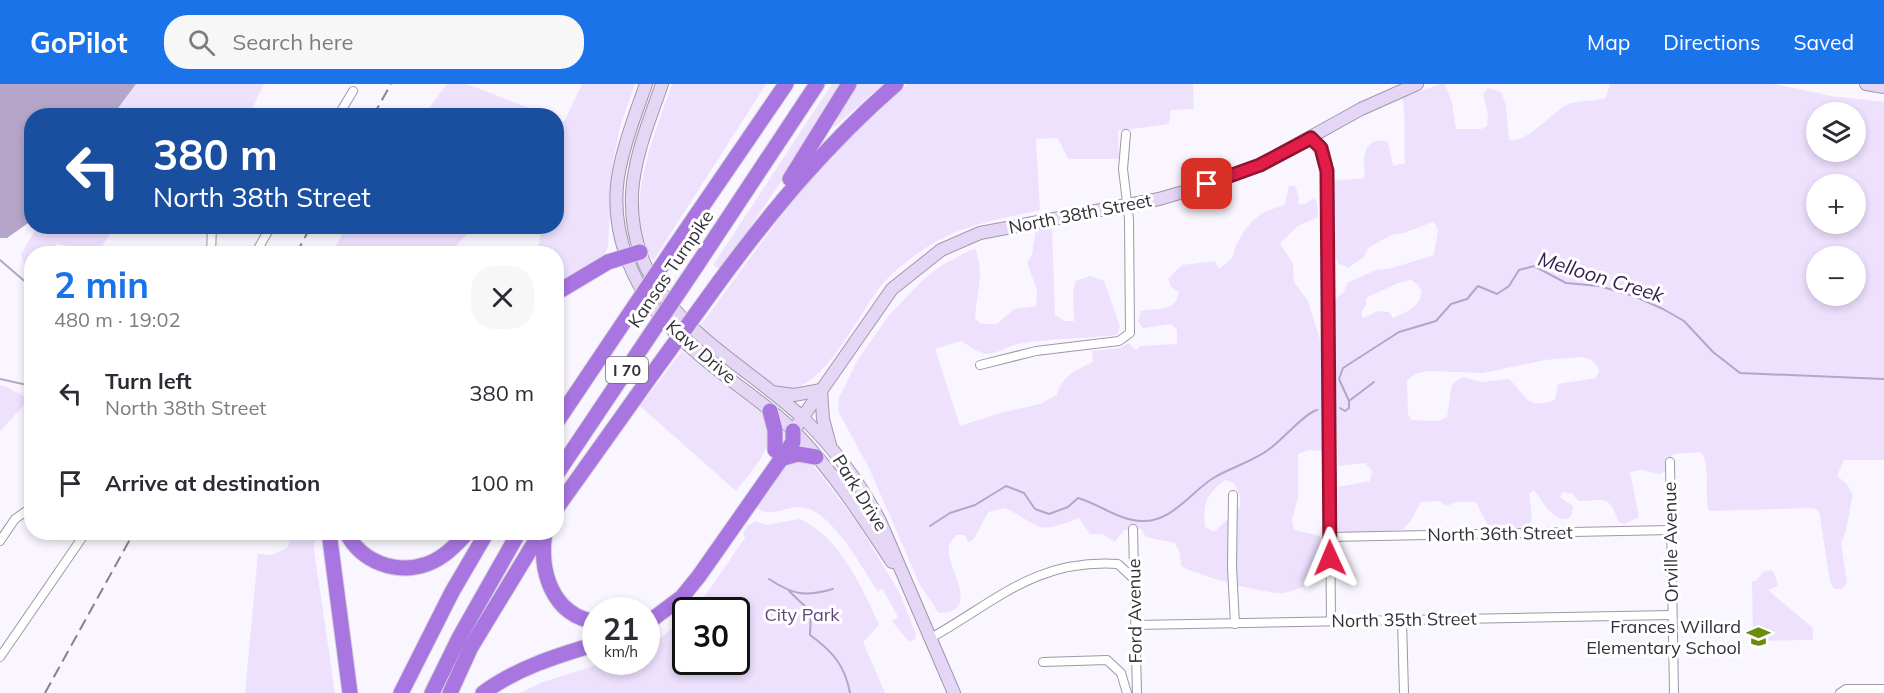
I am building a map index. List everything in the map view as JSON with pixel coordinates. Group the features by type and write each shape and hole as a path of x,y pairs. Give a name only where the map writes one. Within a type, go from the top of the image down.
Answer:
{"highway":[{"name":"Kansas Turnpike","path":"564,411 786,84"},
{"name":"Kansas Turnpike","path":"564,463 817,84"},
{"path":"564,498 770,213 849,84"},
{"path":"770,213 853,121 896,84"},
{"path":"564,298 613,260 634,255"},
{"path":"564,289 602,270"},
{"path":"770,411 775,430 773,461"},
{"path":"660,614 682,597 725,529 773,461 793,442 794,431"},
{"path":"773,461 798,454 816,457"},
{"path":"660,602 681,585 725,529"},
{"path":"330,540 350,693"},
{"path":"351,540 355,547 371,559 391,567 403,568 426,564 437,559 459,540"},
{"path":"401,693 448,600 482,540"},
{"path":"432,693 459,638 514,540"},
{"path":"450,693 471,647 538,540"},
{"path":"543,540 542,559 545,578 552,592 574,614 582,617"},
{"path":"483,693 502,679 532,665 582,649"}],"main road":[{"name":"Kaw Drive","path":"646,84 628,137 618,181 619,225 634,255 676,314 803,418"},
{"name":"Kaw Drive","path":"662,84 635,170 632,208 634,255 643,293 688,346 794,431"},
{"name":"North 38th Street","path":"794,431 892,289 941,250 980,233 1159,199 1207,184 1260,165 1361,109 1417,84"},
{"path":"1866,84 1884,87"},
{"path":"769,391 794,395 821,390 823,419 831,446"},
{"name":"Park Drive","path":"803,418 831,446 876,514 954,693"},
{"name":"Park Drive","path":"794,431 870,526 903,578"}],"street":[{"path":"343,108 353,91"},
{"path":"980,365 1036,351 1119,341 1127,338 1132,327 1129,219 1123,169 1126,134"},
{"path":"1311,138 1321,148 1327,171 1331,621"},
{"name":"Orville Avenue","path":"1670,462 1674,693"},
{"path":"1233,495 1232,567 1235,624"},
{"path":"0,541 15,519 24,513"},
{"name":"Ford Avenue","path":"1133,529 1137,693"},
{"name":"North 36th Street","path":"1330,537 1671,530"},
{"path":"0,657 80,540"},
{"path":"929,639 971,615 1014,586 1065,566 1088,562 1118,564 1135,580"},
{"name":"North 35th Street","path":"1136,625 1672,615"},
{"path":"1402,620 1404,693"},
{"path":"1043,662 1107,660 1121,674 1127,693"},
{"path":"1841,692 1884,689"}],"green space":[{"path":"136,84 264,84 252,108 119,108"},
{"path":"447,84 467,84 530,108 429,108"},
{"path":"582,84 635,84 620,127 612,167 608,245 604,257 564,281 564,246 538,246 541,234 564,234 564,122"},
{"path":"672,84 766,84 653,261 644,241 640,219 640,196 650,149"},
{"path":"832,84 841,84 799,156 720,270 713,265"},
{"path":"856,84 883,84 832,129"},
{"path":"908,84 1193,84 1194,109 1171,110 1169,124 1118,131 1119,159 1068,159 1058,138 1036,139 1040,210 956,232 925,248 883,283 841,346 817,375 805,384 792,388 781,387 769,382 700,326 806,182"},
{"path":"1440,84 1445,84 1452,102 1456,129 1481,129 1487,126 1488,115 1483,94 1488,88 1501,92 1506,105 1509,140 1516,140 1531,133 1568,104 1606,98 1610,84 1774,84 1831,96 1884,102 1884,460 1844,460 1837,476 1847,484 1853,495 1846,532 1841,543 1847,583 1842,589 1834,589 1830,581 1819,511 1813,508 1709,511 1707,473 1701,452 1674,454 1668,459 1666,471 1660,474 1642,470 1630,472 1639,517 1624,524 1619,522 1612,507 1606,501 1579,501 1573,494 1563,492 1560,497 1573,506 1572,514 1568,519 1556,517 1534,490 1529,494 1532,515 1530,526 1520,530 1488,525 1476,502 1455,502 1447,506 1438,501 1421,502 1410,522 1402,530 1345,533 1338,530 1338,487 1370,481 1372,471 1365,463 1338,466 1332,301 1344,292 1347,283 1376,270 1392,268 1434,255 1438,230 1434,222 1404,233 1391,235 1368,248 1364,257 1348,268 1338,263 1333,249 1332,181 1365,178 1366,150 1373,142 1388,142 1393,166 1405,163 1402,98","holes":["1411,280 1418,285 1422,292 1415,306 1393,318 1389,312 1378,311 1363,318 1361,313 1366,305 1366,298 1398,283","1587,358 1596,365 1599,371 1596,378 1558,384 1555,400 1545,403 1528,400 1509,379 1482,382 1462,377 1452,384 1447,417 1438,421 1412,420 1408,414 1407,380 1415,374 1428,371 1483,373 1545,360"]},
{"path":"1289,186 1295,186 1299,197 1298,204 1305,204 1313,198 1317,202 1318,217 1298,226 1280,243 1293,264 1294,282 1308,301 1322,346 1323,451 1308,450 1298,454 1298,497 1292,521 1294,529 1324,539 1324,579 1284,593 1248,588 1181,566 1180,553 1175,543 1146,537 1141,529 1124,530 1115,542 1102,534 1090,534 1079,518 1054,527 1046,527 1033,524 1005,508 988,512 974,539 968,542 965,535 956,535 951,542 949,556 961,597 959,605 952,611 939,613 920,585 869,468 838,411 839,398 857,361 889,315 924,279 942,265 975,248 980,267 980,283 975,318 981,324 997,324 1014,309 1036,306 1037,290 1027,263 1032,254 1036,230 1052,227 1055,315 1065,321 1074,321 1073,291 1076,281 1090,276 1104,281 1120,326 1117,335 1030,342 986,354 976,351 961,341 935,349 960,426 1000,413 1040,404 1057,395 1062,383 1070,374 1093,362 1092,351 1120,348 1129,343 1136,350 1141,346 1177,344 1177,330 1171,324 1143,328 1138,321 1141,311 1170,306 1179,292 1171,287 1168,279 1182,265 1215,261 1219,269 1233,257 1241,237 1256,218 1285,204","holes":["1225,480 1234,483 1240,496 1240,507 1214,532 1205,527 1204,512 1207,500"]},
{"path":"33,234 110,234 102,246 56,244 54,246 26,246"},
{"path":"343,234 467,234 456,246 336,246"},
{"path":"24,249 24,264 21,254"},
{"path":"682,351 763,414 768,437 763,455 736,491 640,406"},
{"path":"0,386 24,396 24,405 0,431"},
{"path":"810,461 859,525 899,592 916,634 915,639 909,642 892,621 898,617 882,588 878,592 856,557 827,520 806,508 766,512 754,505 784,462"},
{"name":"City Park","path":"799,519 813,526 825,537 848,564 879,625 863,642 885,693 520,693 543,682 582,670 582,675 660,675 660,639 672,628 672,675 750,675 750,597 704,597 745,538 743,533 747,526 756,521 766,525"},
{"path":"290,540 315,540 314,550 335,693 245,693 258,554 271,555 287,548"},
{"path":"1770,570 1774,572 1778,586 1768,590 1813,628 1813,640 1753,641 1752,581 1756,581 1763,572"}],"shaded area":[{"path":"0,84 136,84 118,108 24,108 24,226 7,238 0,238"}],"waterway":[{"path":"0,260 24,281"},
{"name":"Melloon Creek","path":"1340,408 1345,411 1349,408 1349,401 1339,379 1343,368 1399,332 1436,321 1451,304 1467,299 1478,286 1497,294 1509,286 1519,270 1534,266 1566,283 1599,286 1634,296 1663,309 1684,321 1713,352 1740,373 1884,379"},
{"name":"Melloon Creek","path":"0,379 24,384"},
{"path":"1349,401 1374,382"},
{"name":"Melloon Creek","path":"930,526 950,513 975,505 1006,486 1024,493 1035,509 1049,514 1068,507 1078,498 1126,518 1142,521 1153,520 1163,517 1181,505 1215,477 1265,452 1317,410"},
{"name":"Melloon Creek","path":"769,579 800,593 807,594 833,589"},
{"path":"789,591 811,612 810,635 825,647 841,667 850,693"}],"railway":[{"path":"378,108 391,84"},
{"path":"300,246 307,234"},
{"path":"45,693 130,540"}],"place":[{"name":"Frances Willard Elementary School","path":"1759,637"}],"route":[{"path":"1207,184 1260,165 1311,138 1324,154 1327,171 1330,558"}]}
